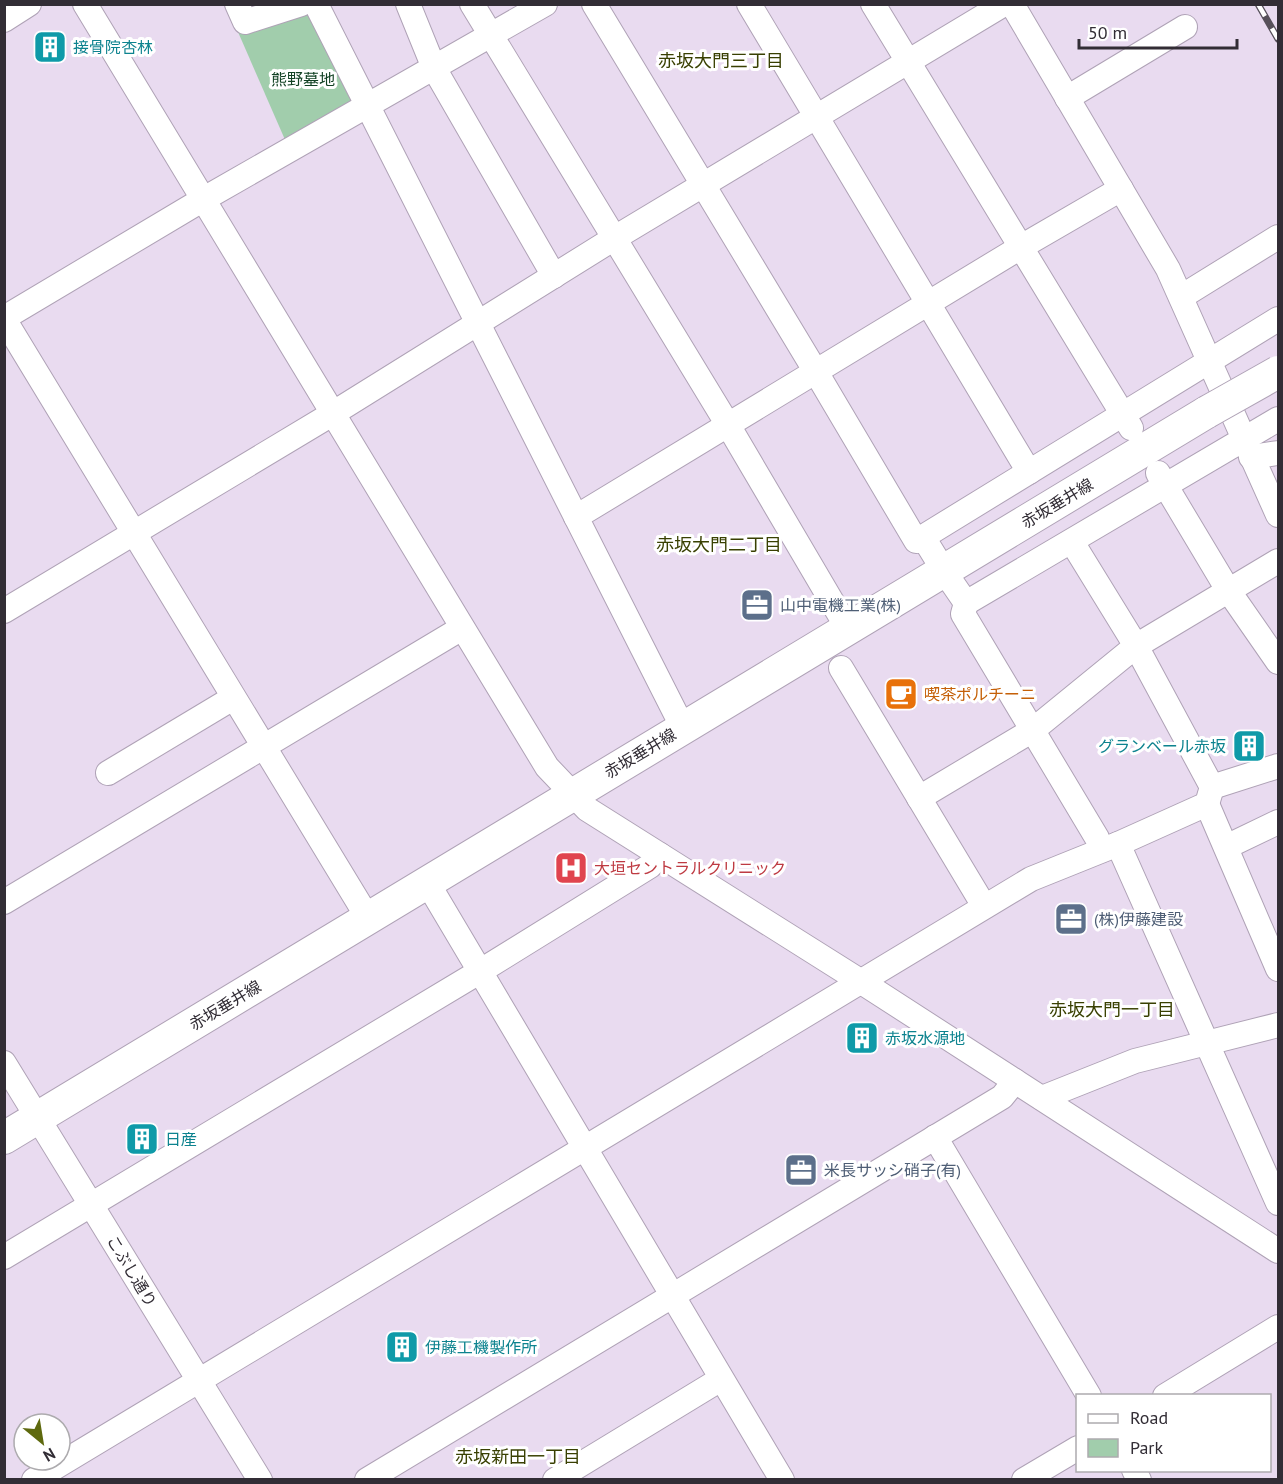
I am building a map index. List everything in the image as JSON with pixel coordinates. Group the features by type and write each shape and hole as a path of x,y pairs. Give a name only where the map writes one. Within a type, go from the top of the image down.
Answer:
{"main road":[{"name":"赤坂垂井線","path":"4,1138 1207,412 1278,372"}],"street":[{"path":"4,20 29,4"},
{"path":"85,4 547,767 572,795 587,809 860,981 1278,1251"},
{"path":"237,4 245,22 301,4"},
{"path":"316,4 683,728"},
{"path":"408,4 434,68 554,276"},
{"path":"472,4 728,425 848,629"},
{"path":"368,918 4,318 202,200 545,4"},
{"path":"594,4 915,541 1029,472 1126,421 1215,358 1278,319"},
{"path":"749,4 1029,472"},
{"path":"873,4 1126,421"},
{"path":"4,611 332,414 613,239 1004,4"},
{"path":"1012,4 1168,269 1186,294 1215,358 1260,443 1278,515"},
{"path":"1067,98 1185,27"},
{"path":"576,517 1121,189"},
{"path":"1186,294 1278,237"},
{"path":"1260,443 1162,478 1072,542 966,603 963,614 1097,838 1110,847 1207,1043 1278,1203"},
{"path":"1162,478 1228,590 1278,662"},
{"path":"923,537 966,603"},
{"path":"1072,542 1136,646 1210,796 1226,847 1278,969"},
{"path":"920,798 1033,730 1136,646 1278,561"},
{"path":"4,902 462,628"},
{"path":"841,668 984,906"},
{"path":"108,772 233,698"},
{"path":"34,1479 1031,879 1110,847 1210,796 1278,766"},
{"path":"1226,847 1278,822"},
{"path":"4,1257 479,972 650,866 660,855"},
{"path":"427,882 778,1478"},
{"path":"1042,1098 1135,1061 1278,1025"},
{"name":"こぶし通り","path":"5,1065 260,1479"},
{"path":"367,1479 1002,1097 1015,1081"},
{"path":"935,1137 1088,1394"},
{"path":"1166,1394 1278,1327"},
{"path":"560,1478 721,1379"},
{"path":"1024,1479 1076,1449"}],"green space":[{"name":"熊野墓地","path":"307,8 359,99 286,142 238,32"}],"railway":[{"path":"1258,4 1278,39"}],"place":[{"name":"接骨院杏林","path":"50,47"},
{"name":"山中電機工業(株)","path":"757,605"},
{"name":"喫茶ポルチーニ","path":"901,694"},
{"name":"グランベール赤坂","path":"1249,746"},
{"name":"大垣セントラルクリニック","path":"571,868"},
{"name":"(株)伊藤建設","path":"1071,919"},
{"name":"赤坂水源地","path":"862,1038"},
{"name":"日産","path":"142,1139"},
{"name":"米長サッシ硝子(有)","path":"801,1170"},
{"name":"伊藤工機製作所","path":"402,1347"}],"district":[{"name":"赤坂大門三丁目","path":"721,60"},
{"name":"赤坂大門二丁目","path":"719,544"},
{"name":"赤坂大門一丁目","path":"1112,1009"},
{"name":"赤坂新田一丁目","path":"518,1456"}]}
